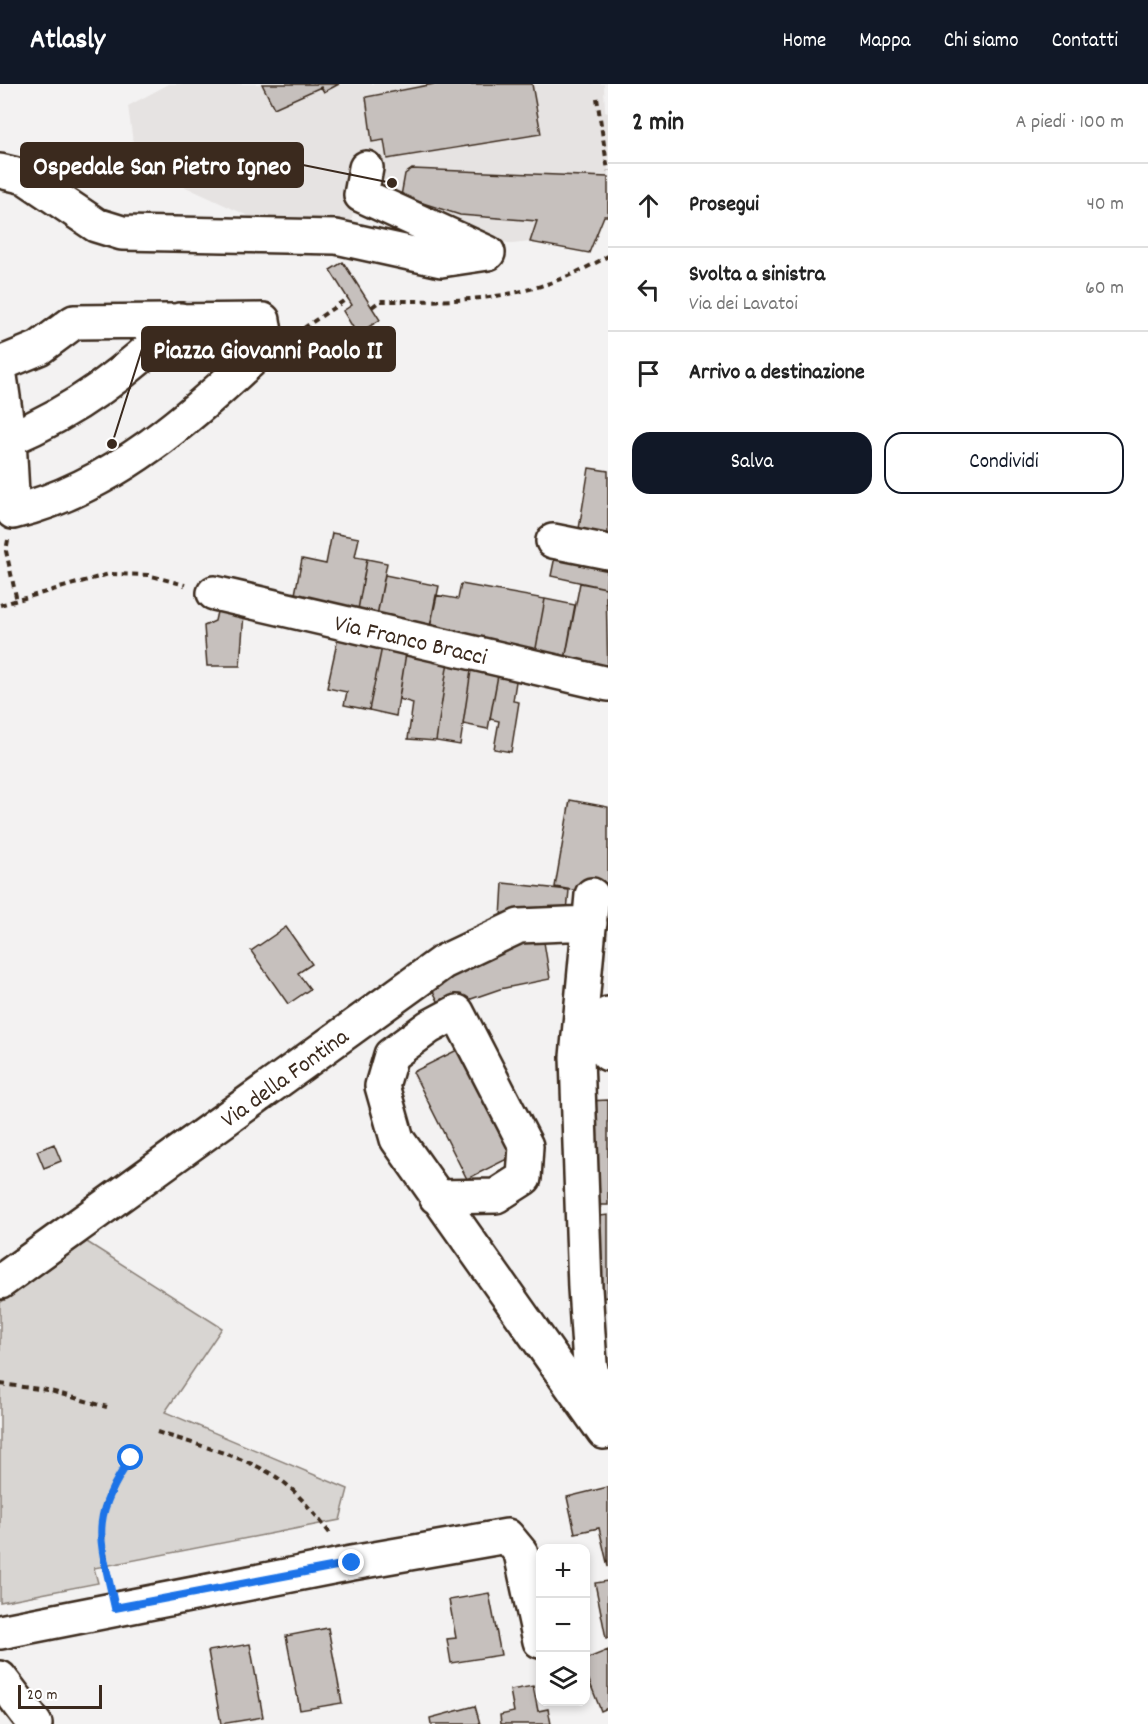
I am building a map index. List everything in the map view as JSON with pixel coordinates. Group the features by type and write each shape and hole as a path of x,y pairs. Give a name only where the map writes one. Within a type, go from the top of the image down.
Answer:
{"street":[{"path":"0,171 25,177 96,225 122,233 336,237 441,260 488,253 361,195 366,168"},
{"path":"9,439 47,423 94,395 144,357 180,320"},
{"path":"0,364 39,348 74,322 262,320 267,345 218,391 149,446 82,486 40,505 13,512 9,439 0,376"},
{"path":"553,541 608,552"},
{"name":"Via Franco Bracci","path":"214,593 608,684"},
{"name":"Via della Fontina","path":"0,1282 443,962 519,926 591,909 577,1057 590,1364 606,1436"},
{"path":"436,1197 496,1196 524,1178 526,1146 457,1012 429,1028 391,1055 382,1086 397,1139 436,1197 606,1436"},
{"path":"608,1014 605,1043 608,1054"},
{"path":"0,1632 352,1563 507,1536 521,1553 536,1622"},
{"path":"0,1678 34,1724"}],"path":[{"path":"597,98 608,171"},
{"path":"372,307 380,301 470,301 532,290 577,274 608,256"},
{"path":"267,345 291,337 348,298"},
{"path":"13,512 6,551 17,601"},
{"path":"0,605 110,574 148,575 214,593"},
{"path":"0,1384 47,1390 107,1407"},
{"path":"158,1432 256,1467 284,1483 310,1509 352,1563"},
{"path":"115,1608 100,1537 104,1504 131,1458"}],"shaded area":[{"path":"169,84 604,84 605,112 608,113 608,216 604,216 589,253 530,242 512,244 355,202 350,229 257,220 136,164 128,106"},
{"path":"87,1242 222,1328 165,1412 348,1489 340,1520 94,1568 98,1583 0,1602 0,1303"}],"building":[{"path":"262,84 339,84 324,92 321,87 274,108"},
{"path":"434,84 532,84 541,134 387,159 384,140 372,142 366,97"},
{"path":"412,169 608,177 608,216 604,216 589,253 530,242 537,221 460,215 401,196 405,174"},
{"path":"343,262 380,320 357,334 343,311 352,305 330,270"},
{"path":"589,468 608,471 608,548 577,541"},
{"path":"332,533 359,538 355,557 367,559 356,621 292,609 302,559 326,564"},
{"path":"559,537 608,548 606,588 551,576"},
{"path":"367,559 387,563 375,626 356,621"},
{"path":"385,575 439,586 428,637 375,626"},
{"path":"608,576 608,603 606,603 606,588"},
{"path":"580,583 606,588 608,677 564,665"},
{"path":"461,584 545,599 534,659 428,637 436,595 458,599"},
{"path":"545,599 575,605 564,665 534,659"},
{"path":"218,607 244,613 240,666 207,666 204,626 215,621"},
{"path":"338,638 382,647 369,710 344,705 347,692 327,688"},
{"path":"382,647 406,653 396,716 369,710"},
{"path":"406,653 448,661 436,741 408,739 413,703 399,699"},
{"path":"448,661 472,664 460,745 436,741"},
{"path":"472,664 499,670 488,729 463,724"},
{"path":"499,670 517,675 513,701 519,702 511,752 494,749 499,721 490,719"},
{"path":"570,800 608,807 608,896 555,887"},
{"path":"503,883 569,890 566,922 501,918"},
{"path":"286,927 312,964 298,973 310,989 288,1004 251,951"},
{"path":"543,936 550,979 500,989 442,1009 430,985 496,945"},
{"path":"459,1049 513,1156 467,1179 413,1072"},
{"path":"608,1100 608,1205 596,1205 588,1101"},
{"path":"54,1144 61,1161 44,1168 37,1151"},
{"path":"608,1215 608,1297 601,1298 592,1217"},
{"path":"608,1487 608,1567 599,1528 575,1533 567,1497"},
{"path":"608,1581 608,1638 606,1638 595,1583"},
{"path":"489,1593 501,1655 451,1663 447,1639 456,1638 449,1600"},
{"path":"328,1628 342,1703 300,1710 286,1636"},
{"path":"250,1644 263,1717 221,1724 208,1651"},
{"path":"608,1650 608,1708 601,1711 590,1683 590,1657"},
{"path":"533,1686 538,1711 548,1709 551,1724 501,1724 500,1715 514,1712 510,1690"},
{"path":"475,1706 480,1724 431,1724 430,1718"}],"place":[{"name":"Ospedale San Pietro Igneo","path":"392,183"},
{"name":"Piazza Giovanni Paolo II","path":"112,444"}],"route":[{"path":"131,1458 104,1504 100,1537 115,1608 352,1563"}]}
